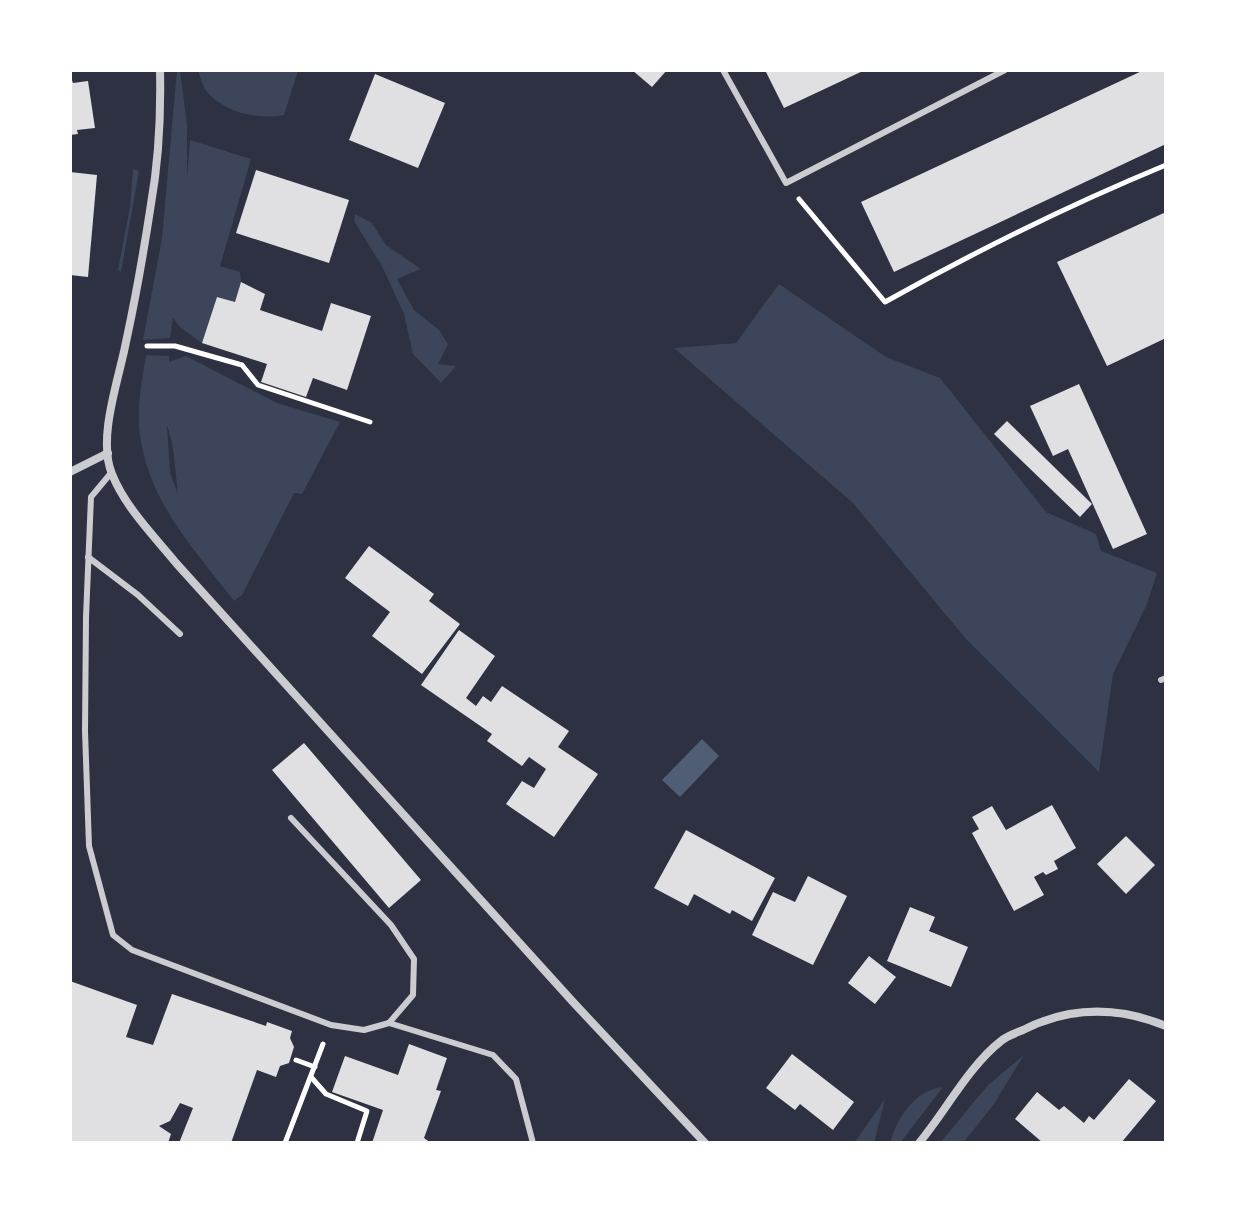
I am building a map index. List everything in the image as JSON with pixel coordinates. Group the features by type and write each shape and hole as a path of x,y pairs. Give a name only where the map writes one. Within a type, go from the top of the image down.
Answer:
{"street":[{"path":"160,70 161,129 152,200 110,416 108,453 111,473 130,505 176,563 573,1002 705,1143"},
{"path":"70,472 108,453"},
{"path":"919,1143 981,1061 1002,1040 1040,1021 1067,1012 1096,1010 1137,1016 1166,1026"}],"lane":[{"path":"723,70 786,183 1005,70"},
{"path":"111,473 91,497 85,731 89,846 113,935 132,950 331,1025 364,1030 389,1023 493,1055 516,1079 533,1143"},
{"path":"88,557 138,595 180,634"},
{"path":"291,818 391,925 414,959 413,995 389,1023"}],"path":[{"path":"786,183 885,302 976,251 1166,165"},
{"path":"152,347 175,346 242,365 258,385 370,422"},
{"path":"285,1143 331,1025"},
{"path":"296,1060 315,1067"},
{"path":"311,1077 326,1094 367,1111 357,1143"}],"shaded area":[{"path":"177,70 180,70 187,125 187,178 190,140 251,159 220,266 240,272 241,282 235,302 217,297 202,343 173,318 170,338 143,340 162,238"},
{"path":"198,70 298,71 284,115 264,116 233,110 215,100 205,88"},
{"path":"133,169 139,171 121,272 118,270 130,207"},
{"path":"355,214 372,223 386,245 421,269 397,279 414,310 439,330 448,344 438,364 456,366 441,383 413,354 404,314 382,266 354,221"},
{"path":"779,284 886,357 940,378 1046,512 1096,534 1101,551 1157,573 1147,604 1113,674 1099,772 966,639 853,503 674,348 736,343"},
{"path":"146,355 169,356 169,362 186,356 277,403 340,422 302,494 294,493 242,595 234,601 189,544 163,504 145,460 139,415","holes":["167,425 173,451 178,494 170,473"]},
{"path":"702,739 719,756 680,797 662,780"},
{"path":"1024,1055 994,1104 963,1143 940,1143 988,1085"},
{"path":"943,1087 900,1143 890,1143 897,1124 909,1106 924,1093"},
{"path":"885,1099 874,1143 853,1143 857,1139"}],"building":[{"path":"632,70 667,70 652,87"},
{"path":"765,70 865,70 784,108"},
{"path":"1144,70 1166,70 1166,144 894,272 861,202"},
{"path":"375,74 445,103 418,168 349,140"},
{"path":"70,75 73,83 88,81 95,128 77,130 78,134 70,135"},
{"path":"256,170 349,200 329,263 236,233"},
{"path":"70,172 97,175 88,277 70,275"},
{"path":"1166,212 1166,338 1107,366 1057,262"},
{"path":"241,282 265,294 260,310 322,331 331,303 371,316 347,390 313,378 306,397 261,382 267,364 202,343 217,297 235,302"},
{"path":"1079,384 1147,534 1113,549 1068,449 1053,456 1030,406"},
{"path":"1007,421 1092,504 1080,517 994,434"},
{"path":"369,546 434,594 429,601 460,624 422,674 372,636 390,612 345,578"},
{"path":"459,630 495,656 466,698 476,706 483,696 491,702 502,686 569,731 558,747 598,774 554,837 506,804 522,781 534,788 546,769 529,757 522,766 487,741 492,734 421,685"},
{"path":"304,743 421,880 389,908 272,770"},
{"path":"1052,805 1076,848 1054,861 1058,869 1034,877 1044,895 1014,911 972,833 979,829 972,817 992,806 1006,830"},
{"path":"686,830 775,878 752,921 732,910 730,914 694,894 688,906 654,888"},
{"path":"1126,836 1155,865 1126,894 1097,864"},
{"path":"808,876 847,896 813,965 752,935 773,892 795,902"},
{"path":"910,907 935,917 929,931 968,947 951,987 887,961"},
{"path":"869,956 896,977 875,1004 848,983"},
{"path":"70,981 137,1005 126,1037 153,1045 172,994 266,1026 267,1022 292,1031 290,1038 294,1047 289,1063 280,1066 276,1077 257,1070 231,1143 179,1143 193,1108 180,1103 170,1121 159,1126 171,1134 168,1143 71,1143"},
{"path":"409,1044 447,1058 436,1090 441,1091 424,1138 431,1143 372,1143 383,1110 332,1092 345,1056 398,1075"},
{"path":"792,1054 854,1102 833,1130 800,1104 795,1110 766,1088"},
{"path":"1129,1079 1156,1101 1121,1143 1043,1143 1015,1119 1037,1092 1059,1110 1064,1106 1084,1123 1089,1116 1094,1120"}]}
